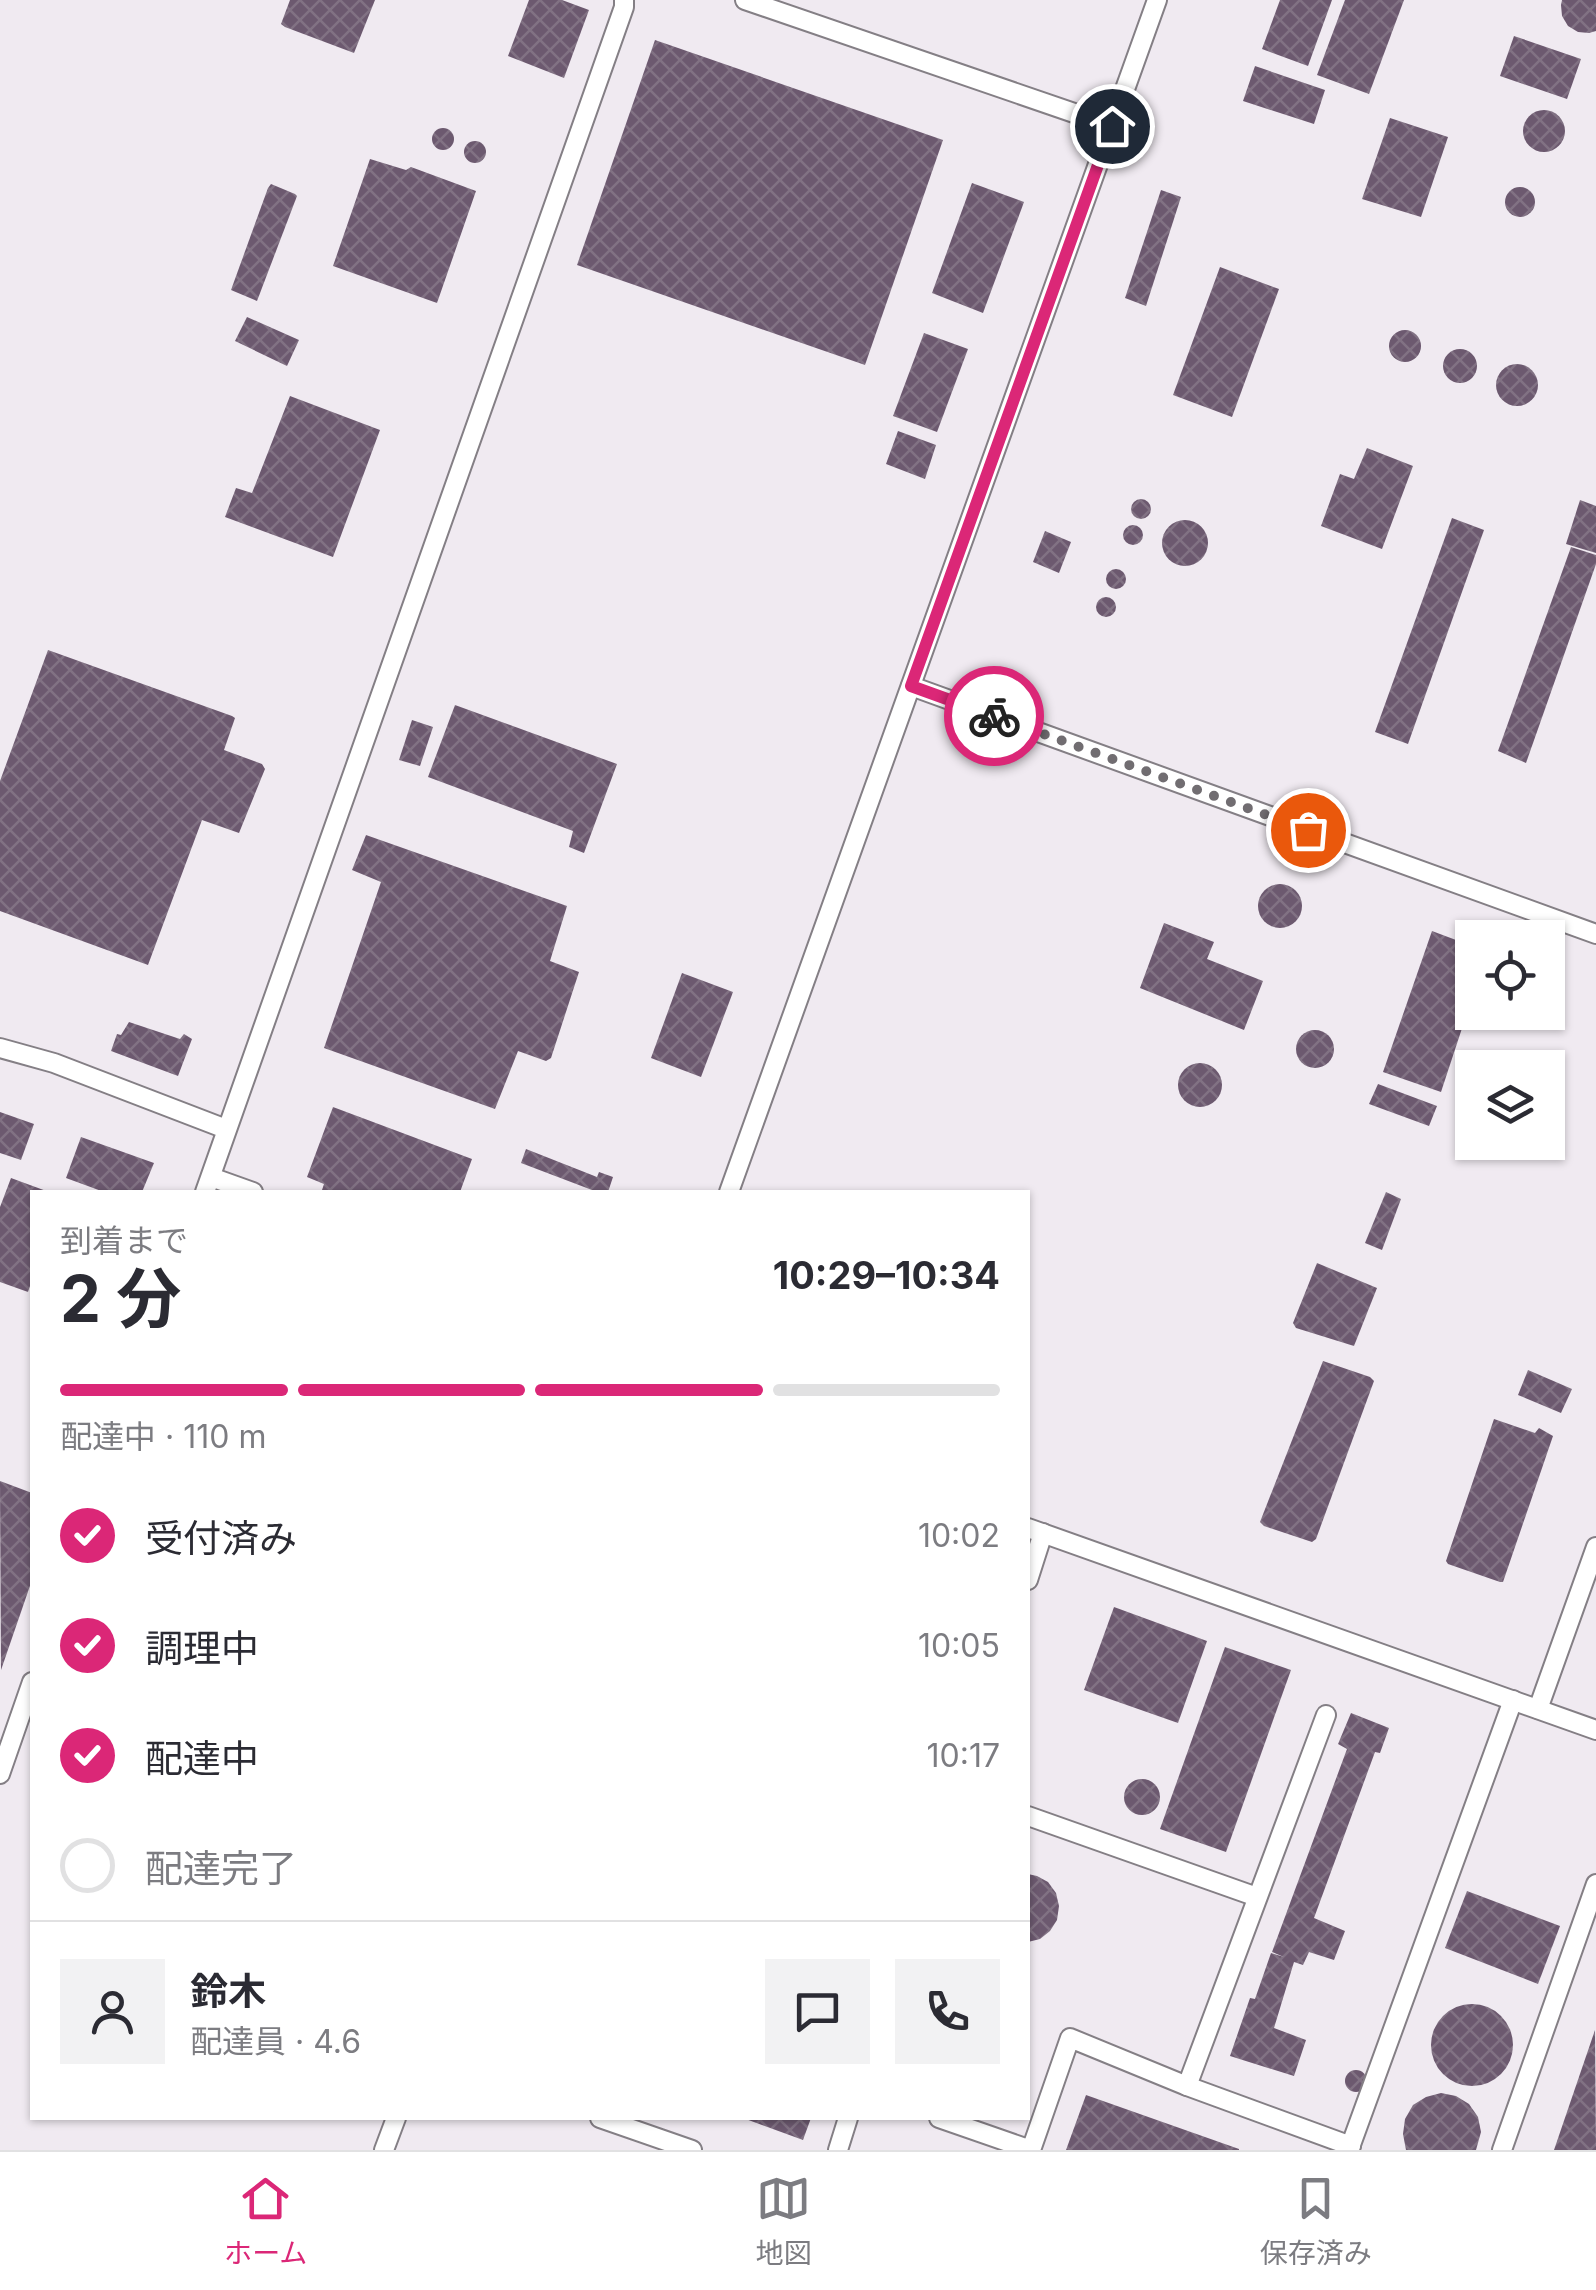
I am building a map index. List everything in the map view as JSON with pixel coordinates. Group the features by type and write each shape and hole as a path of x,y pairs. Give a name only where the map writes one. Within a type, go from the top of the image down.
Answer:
{"lane":[{"path":"240,1190 208,1185 624,0"},
{"path":"746,0 1112,126"},
{"path":"730,1190 1157,0"},
{"path":"911,686 1596,934"},
{"path":"0,1048 54,1063 226,1129"},
{"path":"1030,1566 1035,1530 1596,1730"},
{"path":"1538,1709 1596,1547"},
{"path":"0,1774 30,1688"},
{"path":"945,2120 1030,2150 1070,2038 1350,2148 1512,1700"},
{"path":"1187,2086 1326,1715"},
{"path":"1030,1817 1258,1897"},
{"path":"1502,2150 1596,1884"},
{"path":"384,2150 395,2120"},
{"path":"606,2120 692,2150"},
{"path":"838,2150 847,2120"}],"building":[{"path":"290,0 375,0 354,53 281,24"},
{"path":"529,0 562,0 589,10 564,78 508,56"},
{"path":"1280,0 1332,0 1308,66 1262,49"},
{"path":"1345,0 1404,0 1369,94 1317,75"},
{"path":"1562,0 1596,0 1596,31 1578,32 1568,26 1562,16"},
{"path":"1514,36 1581,59 1567,99 1500,76"},
{"path":"655,40 943,140 865,365 577,265"},
{"path":"1255,66 1325,90 1314,124 1243,101"},
{"path":"1544,110 1559,116 1565,131 1559,146 1544,152 1529,146 1523,131 1529,116"},
{"path":"1390,118 1448,137 1421,217 1362,199"},
{"path":"443,128 451,131 451,147 443,150 435,147 432,139 435,131"},
{"path":"475,141 483,144 483,160 475,163 467,160 464,152 467,144"},
{"path":"370,159 406,170 411,167 476,191 437,303 333,266"},
{"path":"972,183 1024,202 983,313 932,293"},
{"path":"271,184 297,196 257,301 231,290"},
{"path":"1520,187 1531,191 1535,202 1531,213 1520,217 1509,213 1505,202 1509,191"},
{"path":"1161,190 1181,197 1146,306 1125,298"},
{"path":"1220,267 1279,289 1232,417 1173,395"},
{"path":"247,317 299,340 287,366 235,341"},
{"path":"1405,330 1417,334 1421,346 1417,358 1405,362 1393,358 1389,346 1393,334"},
{"path":"924,333 968,349 937,432 893,416"},
{"path":"1460,349 1472,354 1477,366 1472,378 1460,383 1448,378 1443,366 1448,354"},
{"path":"1517,364 1532,370 1538,385 1532,400 1517,406 1502,400 1496,385 1502,370"},
{"path":"290,396 380,430 333,557 225,517 236,488 252,493"},
{"path":"898,431 936,445 925,479 886,464"},
{"path":"1367,448 1413,466 1382,549 1321,526 1340,474 1354,479"},
{"path":"1141,499 1151,509 1141,519 1131,509"},
{"path":"1580,500 1596,506 1596,553 1566,544"},
{"path":"1452,518 1484,530 1408,744 1375,732"},
{"path":"1185,520 1201,527 1208,543 1201,559 1185,566 1169,559 1162,543 1169,527"},
{"path":"1133,525 1143,535 1133,545 1123,535"},
{"path":"1045,531 1071,542 1059,573 1033,562"},
{"path":"1571,547 1596,555 1596,564 1526,763 1498,751"},
{"path":"1116,569 1126,579 1116,589 1106,579"},
{"path":"1106,597 1116,607 1106,617 1096,607"},
{"path":"48,650 232,716 235,718 224,750 262,764 265,769 239,833 202,820 148,965 0,911 0,781"},
{"path":"455,705 617,764 584,853 569,847 573,831 428,777"},
{"path":"412,720 433,727 420,766 399,760"},
{"path":"366,835 567,906 550,961 579,972 551,1058 546,1061 518,1051 495,1109 324,1048 381,882 352,870"},
{"path":"1280,884 1295,891 1302,906 1295,921 1280,928 1265,921 1258,906 1265,891"},
{"path":"1164,923 1214,942 1207,959 1263,981 1244,1030 1140,988"},
{"path":"1432,931 1455,940 1455,1030 1461,1030 1441,1092 1383,1072"},
{"path":"682,973 733,992 701,1077 651,1058"},
{"path":"129,1022 180,1039 184,1034 192,1039 178,1076 111,1051 117,1034 121,1035"},
{"path":"1315,1030 1329,1035 1334,1049 1329,1063 1315,1068 1301,1063 1296,1049 1301,1035"},
{"path":"1200,1063 1216,1069 1222,1085 1216,1101 1200,1107 1184,1101 1178,1085 1184,1069"},
{"path":"1378,1084 1437,1106 1429,1126 1369,1104"},
{"path":"333,1107 472,1159 461,1190 322,1190 324,1184 307,1177"},
{"path":"0,1112 34,1124 21,1160 0,1153"},
{"path":"81,1137 154,1163 143,1190 99,1190 66,1178"},
{"path":"526,1149 597,1177 599,1172 613,1177 609,1190 592,1190 521,1163"},
{"path":"11,1178 44,1190 30,1190 28,1292 0,1282 0,1207"},
{"path":"1386,1192 1401,1199 1382,1250 1365,1243"},
{"path":"1317,1263 1377,1288 1354,1346 1296,1328 1293,1323"},
{"path":"1323,1361 1374,1381 1312,1542 1260,1522"},
{"path":"1528,1370 1572,1389 1561,1413 1518,1395"},
{"path":"1494,1419 1535,1433 1539,1428 1553,1436 1503,1582 1446,1561"},
{"path":"0,1481 30,1492 30,1586 1,1670"},
{"path":"1114,1607 1207,1641 1178,1723 1084,1690"},
{"path":"1225,1647 1291,1670 1226,1852 1160,1829"},
{"path":"1351,1713 1389,1728 1380,1753 1375,1752 1314,1918 1345,1931 1334,1960 1309,1952 1303,1965 1294,1962 1274,2028 1306,2040 1294,2076 1230,2056 1271,1953 1284,1957 1272,1952 1347,1749 1338,1744"},
{"path":"1142,1779 1155,1784 1160,1797 1155,1810 1142,1815 1129,1810 1124,1797 1129,1784"},
{"path":"1030,1874 1048,1882 1059,1906 1057,1920 1040,1939 1030,1942"},
{"path":"1467,1891 1560,1926 1538,1984 1445,1948"},
{"path":"1472,2004 1488,2007 1501,2016 1510,2029 1510,2061 1501,2074 1488,2083 1472,2086 1456,2083 1443,2074 1434,2061 1431,2045 1434,2029 1443,2016 1456,2007"},
{"path":"1595,2030 1596,2150 1554,2150"},
{"path":"1356,2070 1364,2073 1364,2089 1356,2092 1348,2089 1345,2081 1348,2073"},
{"path":"1441,2093 1469,2104 1478,2117 1481,2132 1476,2150 1406,2150 1405,2119 1413,2105"},
{"path":"1086,2095 1239,2149 1239,2150 1066,2150"},
{"path":"748,2120 810,2120 803,2140"}],"way so far":[{"path":"994,716 1308,830"}],"route":[{"path":"994,716 911,686 1112,126"}]}
